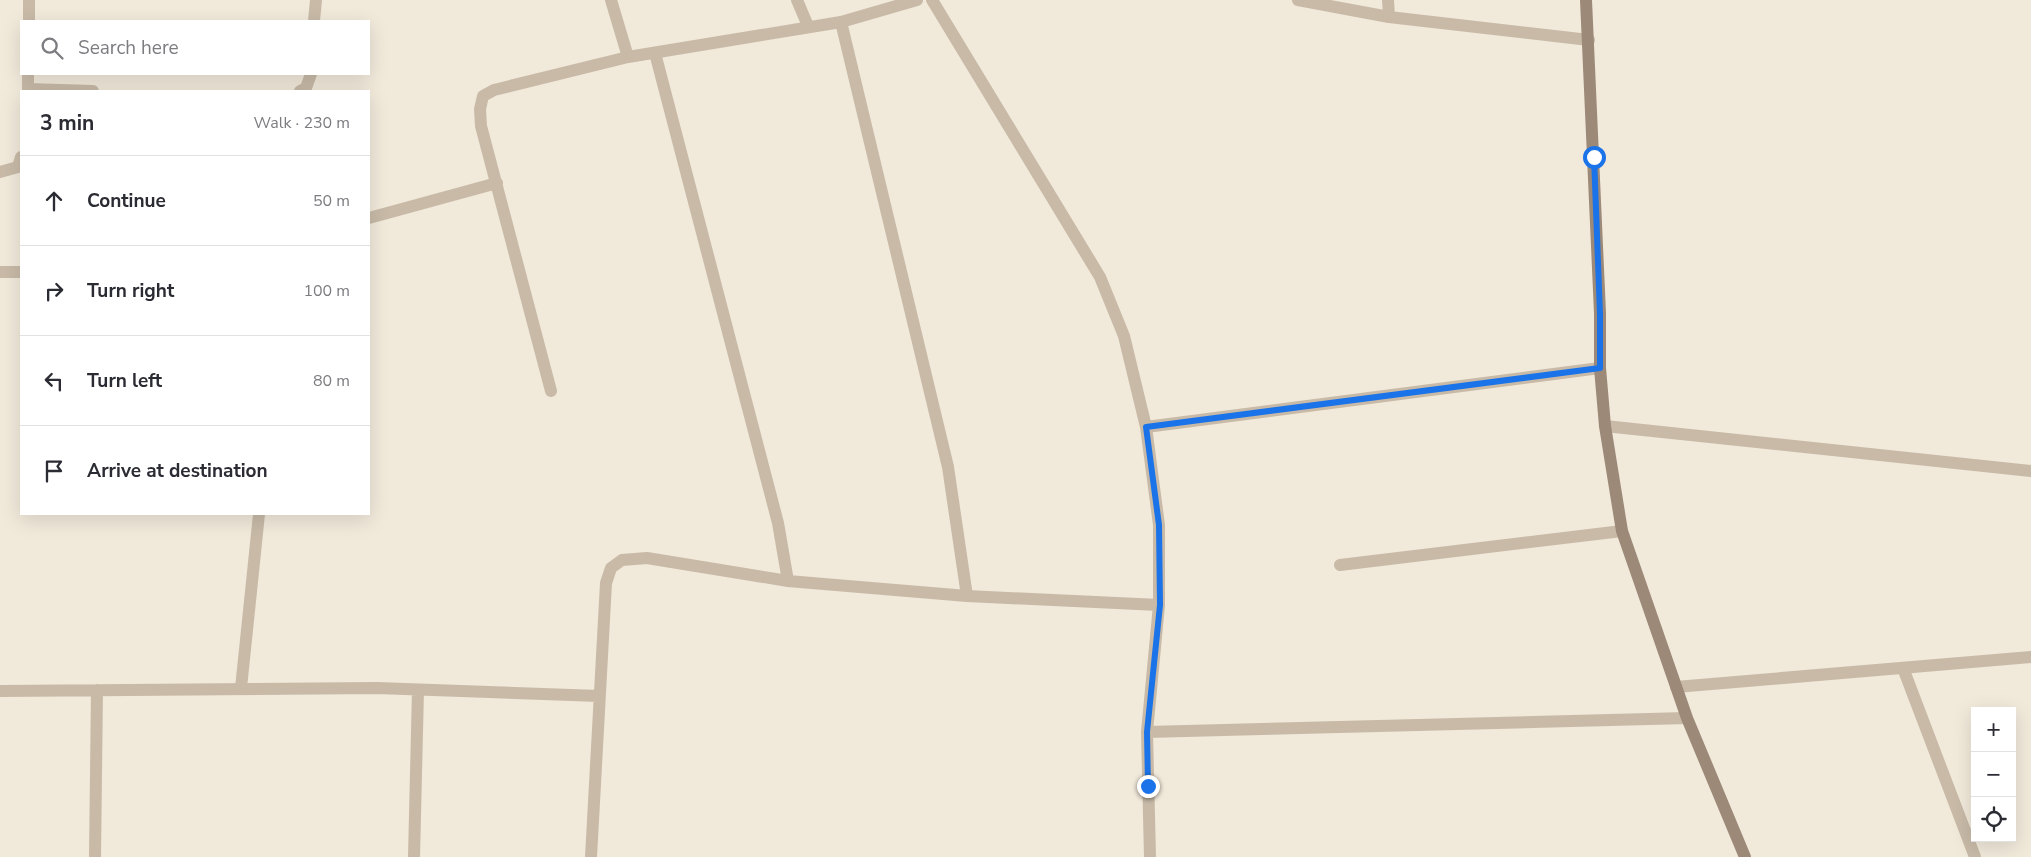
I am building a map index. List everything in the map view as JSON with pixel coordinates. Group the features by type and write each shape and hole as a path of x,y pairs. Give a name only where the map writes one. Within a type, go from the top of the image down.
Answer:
{"street":[{"path":"29,0 29,20"},
{"path":"314,20 316,0"},
{"path":"611,0 628,57"},
{"path":"797,0 808,26"},
{"path":"551,391 481,126 480,108 483,96 494,90 628,57 840,22 917,0"},
{"path":"932,0 1100,277 1124,336 1146,427 1159,525 1160,605 1147,732 1150,857"},
{"path":"1298,0 1389,17 1589,40"},
{"path":"1388,0 1389,17"},
{"path":"1586,0 1600,314 1600,368 1605,426 1622,531 1687,718 1745,857"},
{"path":"840,22 948,467 967,596"},
{"path":"655,53 778,523 788,581"},
{"path":"28,75 28,90"},
{"path":"302,90 306,88 311,75"},
{"path":"0,172 18,167 20,160"},
{"path":"370,218 497,183"},
{"path":"0,272 20,272"},
{"path":"1146,427 1600,368"},
{"path":"1605,426 2031,471"},
{"path":"241,688 259,515"},
{"path":"1340,565 1622,531"},
{"path":"591,857 606,583 611,568 622,560 647,558 788,581 967,596 1160,605"},
{"path":"1676,687 2031,657"},
{"path":"1903,668 1975,857"},
{"path":"0,691 241,688 418,690 599,696"},
{"path":"95,857 97,690"},
{"path":"414,857 418,690"},
{"path":"1147,732 1687,718"}],"route":[{"path":"1148,786 1147,732 1160,605 1159,525 1146,427 1600,368 1600,314 1594,157"}]}
